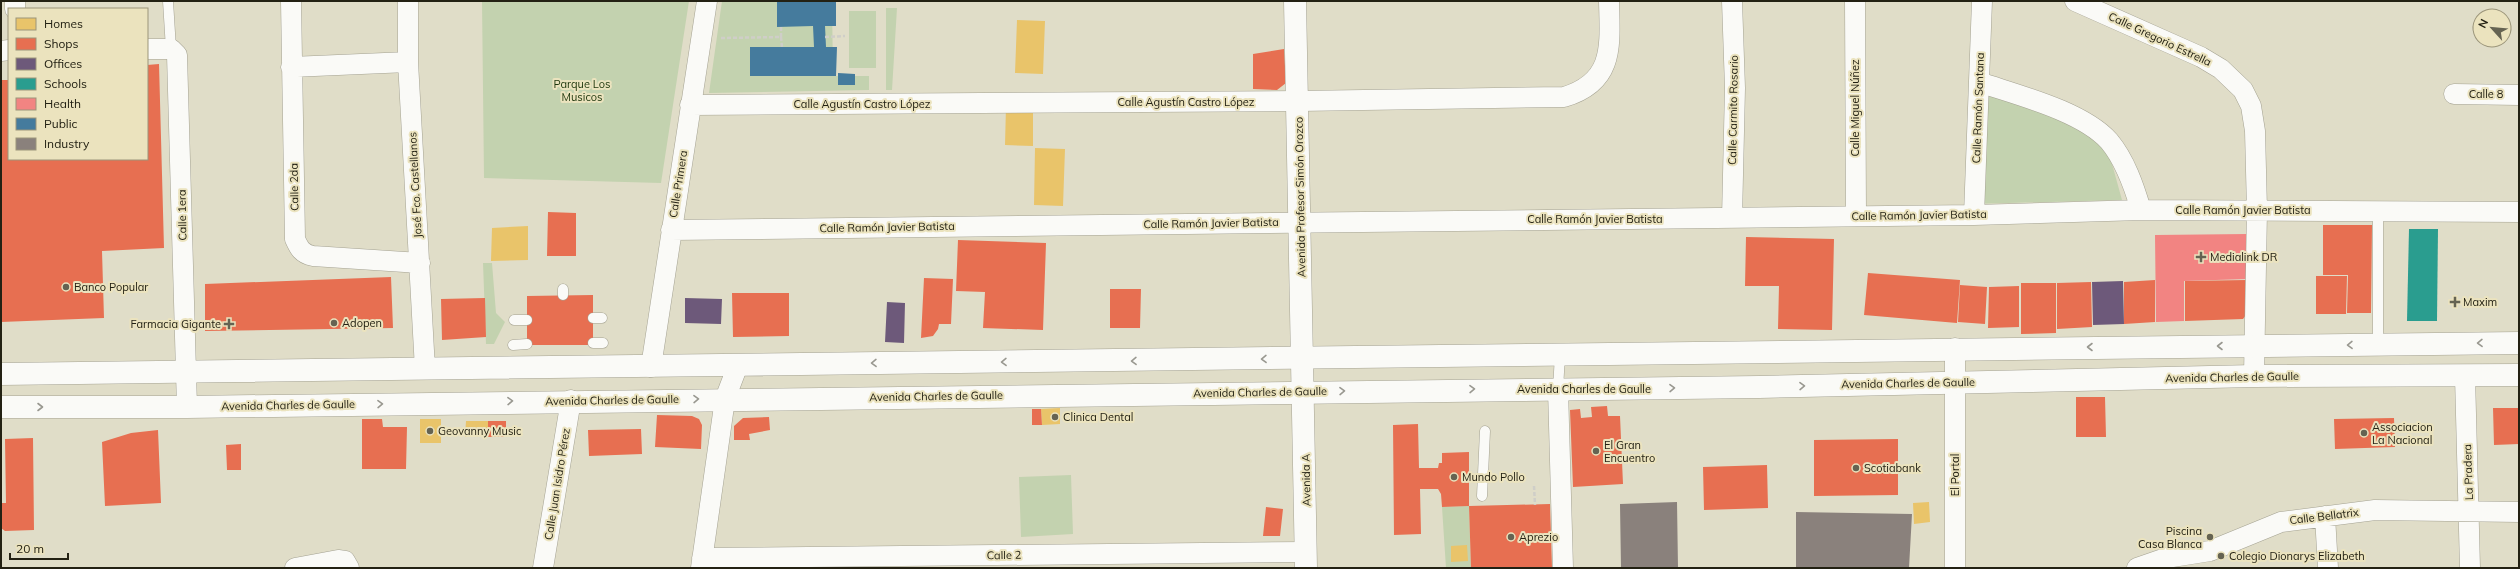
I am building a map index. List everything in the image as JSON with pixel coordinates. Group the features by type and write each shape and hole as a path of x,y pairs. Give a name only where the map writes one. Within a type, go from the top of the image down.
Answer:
{"main road":[{"name":"Avenida Profesor Simón Orozco","path":"1295,1 1299,101 1304,392"},
{"path":"1,374 1560,356 1955,348 2519,343"},
{"name":"Avenida Charles de Gaulle","path":"1,407 187,407 571,400 1558,389 2254,376 2519,375"},
{"name":"Avenida A","path":"1304,392 1306,560"}],"street":[{"name":"Calle 2da","path":"291,1 295,239 299,248 306,254 313,256 420,263"},
{"name":"José Fco. Castellanos","path":"408,1 408,62 425,369"},
{"name":"Calle Primera","path":"652,367 671,230 707,1"},
{"name":"Calle Agustín Castro López","path":"690,105 1552,98 1580,92 1594,81 1604,68 1608,57 1610,41 1609,1"},
{"name":"Calle Carmito Rosario","path":"1732,1 1735,88 1732,218"},
{"name":"Calle Miguel Núñez","path":"1855,1 1856,216"},
{"name":"Calle Ramón Santana","path":"1974,215 1982,1"},
{"name":"Calle Gregorio Estrella","path":"2075,1 2201,57 2221,69 2243,90 2251,106 2255,131 2257,210 2254,376"},
{"path":"148,49 171,49"},
{"name":"Calle 1era","path":"171,49 177,55 178,70 187,407"},
{"path":"291,66 408,62"},
{"path":"1979,82 2073,116 2093,126 2109,141 2123,162 2141,210"},
{"name":"Calle 8","path":"2454,94 2519,95"},
{"name":"Calle Ramón Javier Batista","path":"671,230 1300,221 1974,215 2141,210 2519,212"},
{"name":"El Portal","path":"1955,348 1955,568"},
{"path":"702,563 725,399 738,365"},
{"name":"La Pradera","path":"2465,376 2470,510 2470,568"},
{"path":"1558,389 1563,568"},
{"name":"Calle Juan Isidro Pérez","path":"543,568 571,400"},
{"name":"Calle Bellatrix","path":"2137,568 2166,558 2210,559 2281,522 2375,510 2470,510 2519,512"},
{"path":"2326,516 2328,568"},
{"path":"295,568 338,560 345,561 349,568"},
{"name":"Calle 2","path":"702,563 1306,560"}],"lane":[{"path":"168,1 171,49"},
{"path":"2378,212 2378,344"},
{"path":"514,320 527,320"},
{"path":"513,345 528,344"},
{"path":"1558,389 1560,356"},
{"path":"1482,496 1485,431"}],"path":[{"path":"782,26 782,47"},
{"path":"825,37 845,36"},
{"path":"700,39 781,37"},
{"path":"1534,486 1535,504"}],"green space":[{"name":"Parque Los Musicos","path":"482,1 689,1 661,183 484,178"},
{"path":"722,1 832,1 833,76 869,76 869,90 709,93"},
{"path":"886,8 897,8 892,90 886,90"},
{"path":"849,11 876,11 876,68 849,68"},
{"path":"1974,92 2069,116 2109,153 2122,200 1971,204"},
{"path":"483,263 492,263 496,313 505,322 494,344 486,344"},
{"path":"1071,475 1073,534 1021,537 1019,477"},
{"path":"1469,506 1471,568 1446,568 1442,507"}],"building: Homes":[{"path":"1017,20 1045,21 1043,74 1015,73"},
{"path":"1006,106 1033,106 1033,146 1005,145"},
{"path":"1035,148 1065,149 1063,206 1034,205"},
{"path":"528,226 528,260 491,261 492,228"},
{"path":"1060,408 1060,424 1042,425 1041,409"},
{"name":"Geovanny Music","path":"420,419 441,419 441,443 420,443"},
{"path":"466,421 488,421 488,437 465,437"},
{"path":"1929,502 1930,522 1914,524 1913,503"},
{"path":"1467,545 1468,561 1451,562 1451,546"}],"building: Shops":[{"path":"1284,49 1286,83 1277,90 1253,89 1253,54"},
{"path":"159,64 164,248 102,251 104,318 1,322 1,80 8,80 8,160 148,160 148,65"},
{"path":"548,212 576,213 576,256 547,256"},
{"path":"2323,225 2372,225 2371,313 2347,313 2348,275 2323,275"},
{"path":"1746,237 1834,239 1832,330 1778,329 1779,286 1745,286"},
{"path":"958,240 1046,243 1043,330 983,328 985,292 956,291"},
{"path":"1868,273 1960,280 1957,323 1864,315"},
{"path":"2316,276 2347,276 2346,314 2316,314"},
{"path":"391,277 393,328 205,331 205,284"},
{"path":"924,278 953,279 951,324 939,324 938,329 933,336 921,338"},
{"path":"2155,280 2155,322 2124,324 2124,282"},
{"path":"2247,280 2246,315 2243,319 2185,321 2185,281"},
{"path":"2091,282 2092,327 2057,329 2057,283"},
{"path":"2021,283 2056,283 2056,333 2021,334"},
{"path":"1960,285 1987,287 1985,324 1958,322"},
{"path":"2019,286 2019,327 1988,328 1989,287"},
{"path":"1110,289 1141,289 1140,328 1110,328"},
{"path":"732,293 789,293 789,336 733,337"},
{"path":"593,295 593,345 527,345 527,296"},
{"path":"485,298 486,337 442,340 441,299"},
{"path":"2076,397 2105,397 2106,437 2076,437"},
{"name":"El Gran Encuentro","path":"1607,406 1608,416 1620,416 1623,484 1573,487 1570,410 1580,409 1581,418 1592,417 1591,407"},
{"path":"2493,408 2519,408 2519,444 2494,445"},
{"path":"1032,409 1041,409 1042,425 1032,425"},
{"path":"657,415 692,416 699,419 702,425 701,449 655,447"},
{"path":"769,417 770,430 749,434 750,440 734,440 734,426 743,418"},
{"name":"Associacion La Nacional","path":"2394,418 2395,447 2335,449 2334,419"},
{"path":"362,419 382,419 383,427 407,427 406,469 362,469"},
{"path":"488,421 506,421 506,437 488,437"},
{"path":"1418,424 1419,468 1438,468 1439,463 1442,463 1442,453 1469,452 1469,506 1442,507 1441,494 1438,489 1420,489 1421,534 1394,535 1393,425"},
{"path":"641,429 642,454 589,456 588,430"},
{"path":"158,430 161,503 105,506 102,442 131,433"},
{"path":"33,438 34,530 5,531 1,528 1,503 6,503 5,439"},
{"name":"Scotiabank","path":"1898,439 1898,495 1814,496 1814,440"},
{"path":"241,444 241,470 227,470 226,445"},
{"path":"1767,465 1768,508 1704,510 1703,467"},
{"name":"Aprezio","path":"1550,504 1552,568 1471,568 1469,506"},
{"path":"1266,507 1283,509 1280,536 1263,536"}],"building: Offices":[{"path":"2123,281 2124,324 2093,325 2092,282"},
{"path":"685,298 722,299 721,324 685,323"},
{"path":"887,302 905,303 904,343 885,342"}],"building: Schools":[{"path":"2409,229 2438,229 2437,321 2407,321"}],"building: Health":[{"name":"Medialink DR","path":"2247,234 2247,279 2184,281 2184,321 2156,322 2155,235"}],"building: Public":[{"path":"777,1 836,1 836,26 825,26 826,47 837,47 836,76 750,76 750,47 814,47 813,26 777,27"},
{"path":"838,73 855,74 855,85 838,85"}],"building: Industry":[{"path":"1677,502 1678,568 1621,568 1620,504"},
{"path":"1796,512 1912,514 1909,568 1796,568"}],"place":[{"name":"Medialink DR","path":"2201,257"},
{"name":"Banco Popular","path":"66,287"},
{"name":"Maxim","path":"2455,302"},
{"name":"Adopen","path":"334,323"},
{"name":"Farmacia Gigante","path":"229,324"},
{"name":"Clinica Dental","path":"1055,417"},
{"name":"Geovanny Music","path":"430,431"},
{"name":"Associacion La Nacional","path":"2364,433"},
{"name":"El Gran Encuentro","path":"1596,451"},
{"name":"Scotiabank","path":"1856,468"},
{"name":"Mundo Pollo","path":"1454,477"},
{"name":"Aprezio","path":"1511,537"},
{"name":"Piscina Casa Blanca","path":"2210,537"},
{"name":"Colegio Dionarys Elizabeth","path":"2221,556"}]}
